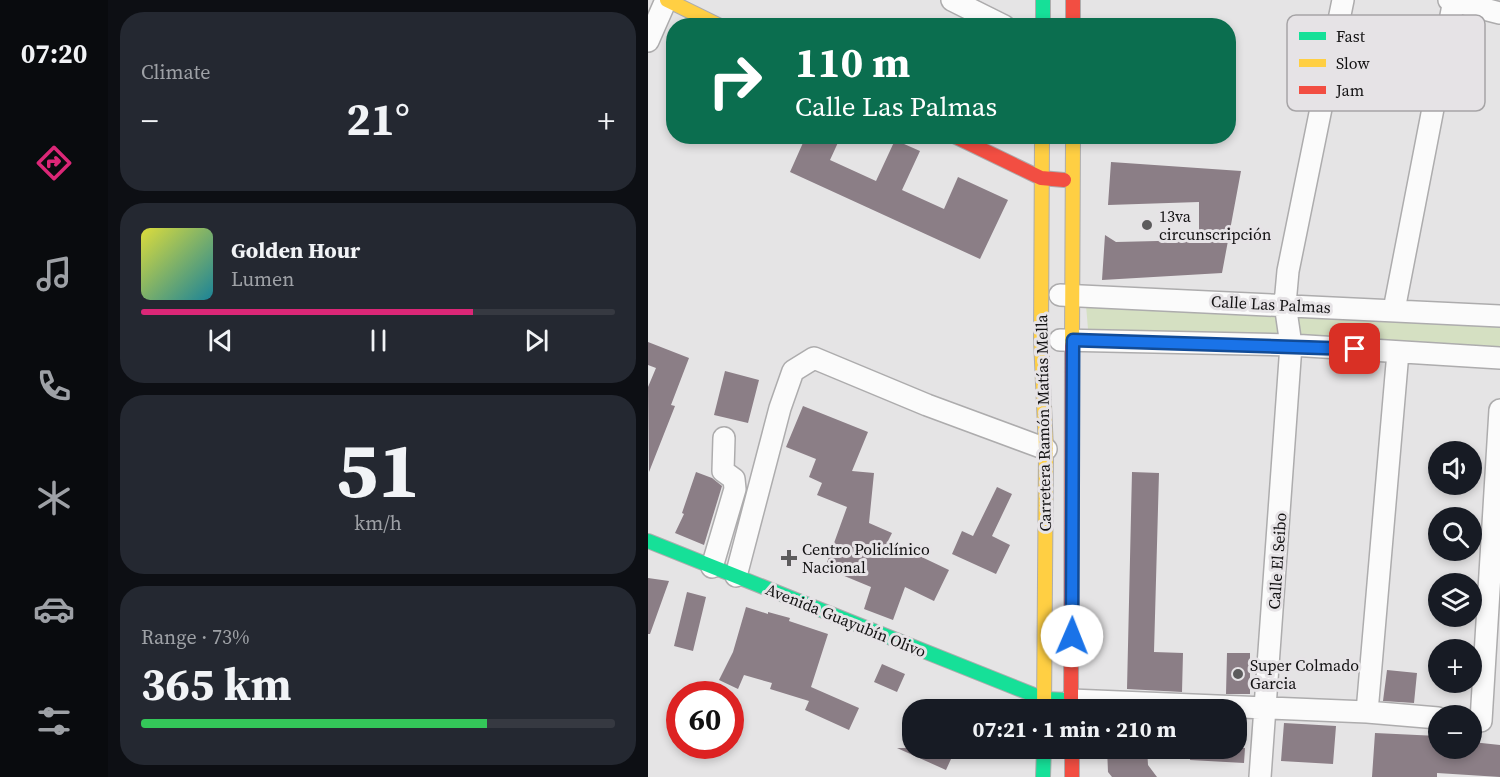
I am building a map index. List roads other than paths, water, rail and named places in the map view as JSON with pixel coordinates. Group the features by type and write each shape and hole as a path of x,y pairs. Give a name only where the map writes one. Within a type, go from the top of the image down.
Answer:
{"main road":[{"path":"666,0 703,18"},
{"path":"1043,0 1043,18"},
{"path":"1073,0 1073,18"},
{"path":"971,144 1041,178 1073,181"},
{"name":"Carretera Ramón Matías Mella","path":"1042,144 1041,340 1046,449 1044,699"},
{"name":"Carretera Ramón Matías Mella","path":"1071,699 1073,144"},
{"name":"Avenida Guayubín Olivo","path":"648,541 1032,699"},
{"path":"1043,777 1044,759"},
{"path":"1072,759 1072,777"}],"street":[{"path":"648,41 666,0"},
{"path":"952,0 988,18"},
{"name":"Calle El Seibo","path":"1340,15 1343,0"},
{"path":"1449,15 1452,0 1500,13"},
{"name":"Calle El Seibo","path":"1260,777 1267,710 1292,345 1285,304 1288,271 1320,111"},
{"path":"1394,310 1431,111"},
{"name":"Calle Las Palmas","path":"1042,295 1285,304 1500,316"},
{"path":"1041,340 1292,345 1500,358"},
{"path":"1367,712 1398,352"},
{"path":"736,576 780,408 793,371 814,358 927,405 1046,449"},
{"path":"1484,721 1493,612 1500,410"},
{"path":"712,567 735,489 734,479 723,471 724,438"},
{"path":"1247,709 1367,712 1428,717"}],"place":[{"name":"13va circunscripción","path":"1147,225"},
{"name":"Centro Policlínico Nacional","path":"789,558"},
{"name":"Super Colmado Garcia","path":"1238,674"}]}
